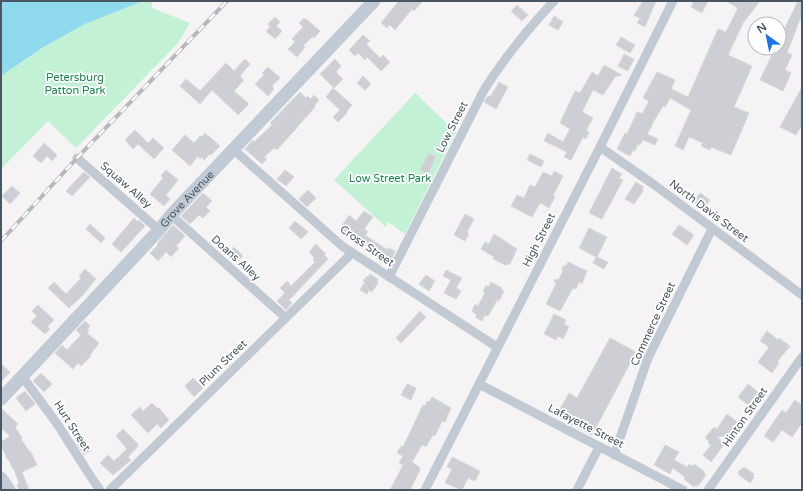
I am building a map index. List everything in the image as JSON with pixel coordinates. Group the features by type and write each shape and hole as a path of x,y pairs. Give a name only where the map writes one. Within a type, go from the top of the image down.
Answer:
{"main road":[{"name":"Grove Avenue","path":"1,399 374,1"}],"street":[{"name":"Low Street","path":"390,277 484,90 514,46 554,1"},
{"name":"High Street","path":"425,490 673,1"},
{"name":"North Davis Street","path":"600,147 656,186 802,295"},
{"name":"Cross Street","path":"234,150 313,221 352,253 498,347"},
{"name":"Squaw Alley","path":"77,158 160,230"},
{"name":"Doans Alley","path":"171,216 286,318"},
{"name":"Commerce Street","path":"614,455 648,358 712,229"},
{"name":"Plum Street","path":"110,490 352,253"},
{"name":"Hinton Street","path":"708,490 802,357"},
{"name":"Hurt Street","path":"22,376 58,425 100,490"},
{"name":"Lafayette Street","path":"479,384 683,490"},
{"path":"577,490 599,447"},
{"path":"1,469 6,484"}],"green space":[{"name":"Petersburg Patton Park","path":"143,1 152,1 152,8 190,23 178,43 76,148 48,121 1,169 1,76 42,48 85,24"},
{"name":"Low Street Park","path":"415,93 456,132 405,234 388,222 386,227 334,180"}],"water":[{"path":"1,1 143,1 85,24 42,48 1,76"}],"building":[{"path":"399,1 423,1 414,11 412,9 395,30 390,25 387,28 381,23"},
{"path":"643,1 656,1 645,27 637,23 640,18 634,15"},
{"path":"694,1 708,1 702,13 691,7"},
{"path":"726,1 760,1 747,16 728,55 752,66 734,107 749,113 731,155 711,147 710,150 701,146 703,143 689,137 683,150 675,146 691,110 670,98 665,107 663,106 647,134 658,139 655,145 643,140 640,145 638,144 635,151 633,150 630,156 617,149 625,133 627,134 636,113 639,112 642,114 649,101 643,98 657,72 675,80 671,89 688,97 718,29 726,32 738,8"},
{"path":"798,1 802,1 802,14 787,53 787,24"},
{"path":"517,5 528,15 522,21 511,11"},
{"path":"554,16 563,22 558,30 549,25"},
{"path":"275,17 280,22 276,26 282,31 275,39 266,31 270,27 268,24"},
{"path":"304,18 320,31 314,38 313,36 303,46 305,47 297,57 288,49 295,42 292,39 303,27 299,23"},
{"path":"363,35 370,41 366,44 380,58 383,55 390,62 381,71 367,57 365,60 358,53 355,56 349,50"},
{"path":"621,37 635,45 630,53 616,45"},
{"path":"787,53 792,55 785,70 791,73 783,91 760,80 771,56 787,56"},
{"path":"624,54 634,59 628,71 618,66"},
{"path":"245,59 250,64 240,76 244,80 234,91 249,104 238,115 212,90 200,104 180,86 186,79 200,91 226,63 234,71"},
{"path":"335,59 341,66 336,72 343,79 334,88 320,74"},
{"path":"604,65 622,75 615,77 603,95 593,90 582,112 593,118 586,131 589,132 586,139 583,137 571,160 564,157 567,152 544,141 548,133 563,142 570,129 560,123 575,91 580,93 592,72 598,76"},
{"path":"268,67 280,78 272,86 274,89 268,96 255,84 264,75 262,73"},
{"path":"363,76 371,84 365,90 357,83"},
{"path":"499,82 508,87 496,109 484,102 488,96 490,97"},
{"path":"802,87 802,125 796,135 780,127"},
{"path":"333,88 352,105 346,112 347,113 338,122 333,117 340,110 326,97"},
{"path":"300,92 306,98 308,96 311,99 314,95 319,100 314,106 315,107 277,150 274,148 264,157 267,159 262,164 245,149 253,140 254,142 272,125 270,123"},
{"path":"135,130 148,143 153,138 164,148 154,159 138,144 133,149 125,140"},
{"path":"205,133 220,146 204,160 202,157 200,159 198,156 190,166 172,150 185,135 194,143"},
{"path":"44,143 57,155 52,161 47,156 41,163 33,156"},
{"path":"429,153 436,157 428,174 420,170"},
{"path":"530,154 544,161 541,167 527,160"},
{"path":"612,168 622,174 619,178 623,180 602,219 589,213"},
{"path":"166,170 178,180 166,195 170,199 164,206 150,194 163,178 161,176"},
{"path":"285,170 294,177 286,186 277,179"},
{"path":"554,171 563,176 549,208 540,203 532,217 511,206 517,195 524,198 530,185 535,187 543,172 552,176"},
{"path":"84,172 90,177 72,196 66,191"},
{"path":"636,182 644,187 634,204 625,199"},
{"path":"12,186 20,193 10,204 2,196"},
{"path":"308,190 316,198 307,207 299,199"},
{"path":"203,193 212,201 206,207 210,211 203,218 199,215 190,224 181,216"},
{"path":"700,193 710,200 703,209 693,202"},
{"path":"364,211 373,217 364,229 368,232 365,235 386,249 389,248 395,251 390,263 369,250 370,249 356,239 355,241 339,230 349,215 356,221"},
{"path":"465,214 474,219 467,232 469,234 465,241 454,235"},
{"path":"134,218 138,222 139,220 145,226 121,252 112,244"},
{"path":"295,221 308,232 301,239 289,228"},
{"path":"90,224 105,238 101,243 86,229"},
{"path":"173,225 185,236 176,246 179,248 171,257 166,252 158,261 150,253"},
{"path":"679,225 694,235 687,245 672,234"},
{"path":"589,228 607,237 597,257 608,262 604,269 593,263 596,257 579,248"},
{"path":"494,234 517,249 510,264 505,265 493,259 494,257 481,249 485,242 489,244"},
{"path":"316,244 326,254 324,255 328,259 289,300 292,303 286,310 277,301 285,293 280,288 287,281 291,286 315,262 313,260 314,257 309,252"},
{"path":"234,247 243,256 236,263 227,255"},
{"path":"568,262 587,271 582,284 579,282 576,289 573,288 560,311 546,304 556,284 554,280 559,279 563,271 562,268 567,265"},
{"path":"85,269 96,279 83,295 69,308 48,288 54,282 66,294 81,278 79,276"},
{"path":"446,270 462,278 456,288 461,291 456,299 444,293 451,280 443,276"},
{"path":"370,274 378,279 378,283 372,292 369,290 367,294 360,290 365,282 363,281"},
{"path":"426,275 435,281 429,291 419,284"},
{"path":"491,282 502,288 504,291 488,316 485,315 482,321 475,317 477,315 472,311 475,304 478,306 485,293 483,292 486,285 488,287"},
{"path":"38,305 54,320 47,327 50,329 45,334 31,322 37,316 32,311"},
{"path":"420,311 426,317 401,343 396,338"},
{"path":"554,314 566,320 564,324 569,327 563,339 558,336 556,340 544,334"},
{"path":"85,321 90,326 87,333 99,343 90,355 91,356 81,366 78,363 73,369 55,353 62,345 67,350 81,335 76,330"},
{"path":"767,331 778,340 779,338 790,346 777,362 779,363 772,373 758,362 769,347 760,341"},
{"path":"610,338 636,352 592,435 556,416 569,393 577,398"},
{"path":"1,364 10,372 1,382"},
{"path":"41,373 52,384 44,392 33,381"},
{"path":"193,378 203,388 194,397 185,386"},
{"path":"407,384 416,388 411,400 401,395"},
{"path":"748,384 758,392 748,405 738,397"},
{"path":"25,391 35,404 26,411 16,398"},
{"path":"432,397 451,408 445,422 442,421 435,436 433,435 426,447 422,445 412,462 419,467 420,470 410,490 390,490 403,465 399,463 403,456 397,453 401,446 403,447 423,405 425,406 427,401 429,402"},
{"path":"795,400 802,405 802,423 792,437 782,430 773,442 764,436 782,410 786,413"},
{"path":"152,403 158,409 159,408 169,420 161,428 157,424 148,433 131,415 140,407 143,411"},
{"path":"1,408 18,424 15,427 22,438 21,439 31,452 37,465 22,472 29,490 19,490 17,485 19,484 15,472 1,445 1,442 10,436 1,428"},
{"path":"727,414 738,424 730,435 717,437 725,443 711,462 703,455 711,445 705,438 714,427 717,429"},
{"path":"123,429 138,444 138,446 128,457 131,460 113,475 100,463 108,455 114,461 127,449 116,436"},
{"path":"84,439 91,450 84,455 77,444"},
{"path":"665,445 679,452 674,460 687,467 689,464 692,466 694,464 705,472 704,473 706,475 698,486 696,485 694,487 684,479 685,477 673,468 670,474 654,465"},
{"path":"452,457 480,471 475,481 468,478 462,490 445,483 452,469 447,467"},
{"path":"744,467 754,474 754,478 750,483 739,475 738,472"}],"railway":[{"path":"1,241 77,158 227,1"}]}
